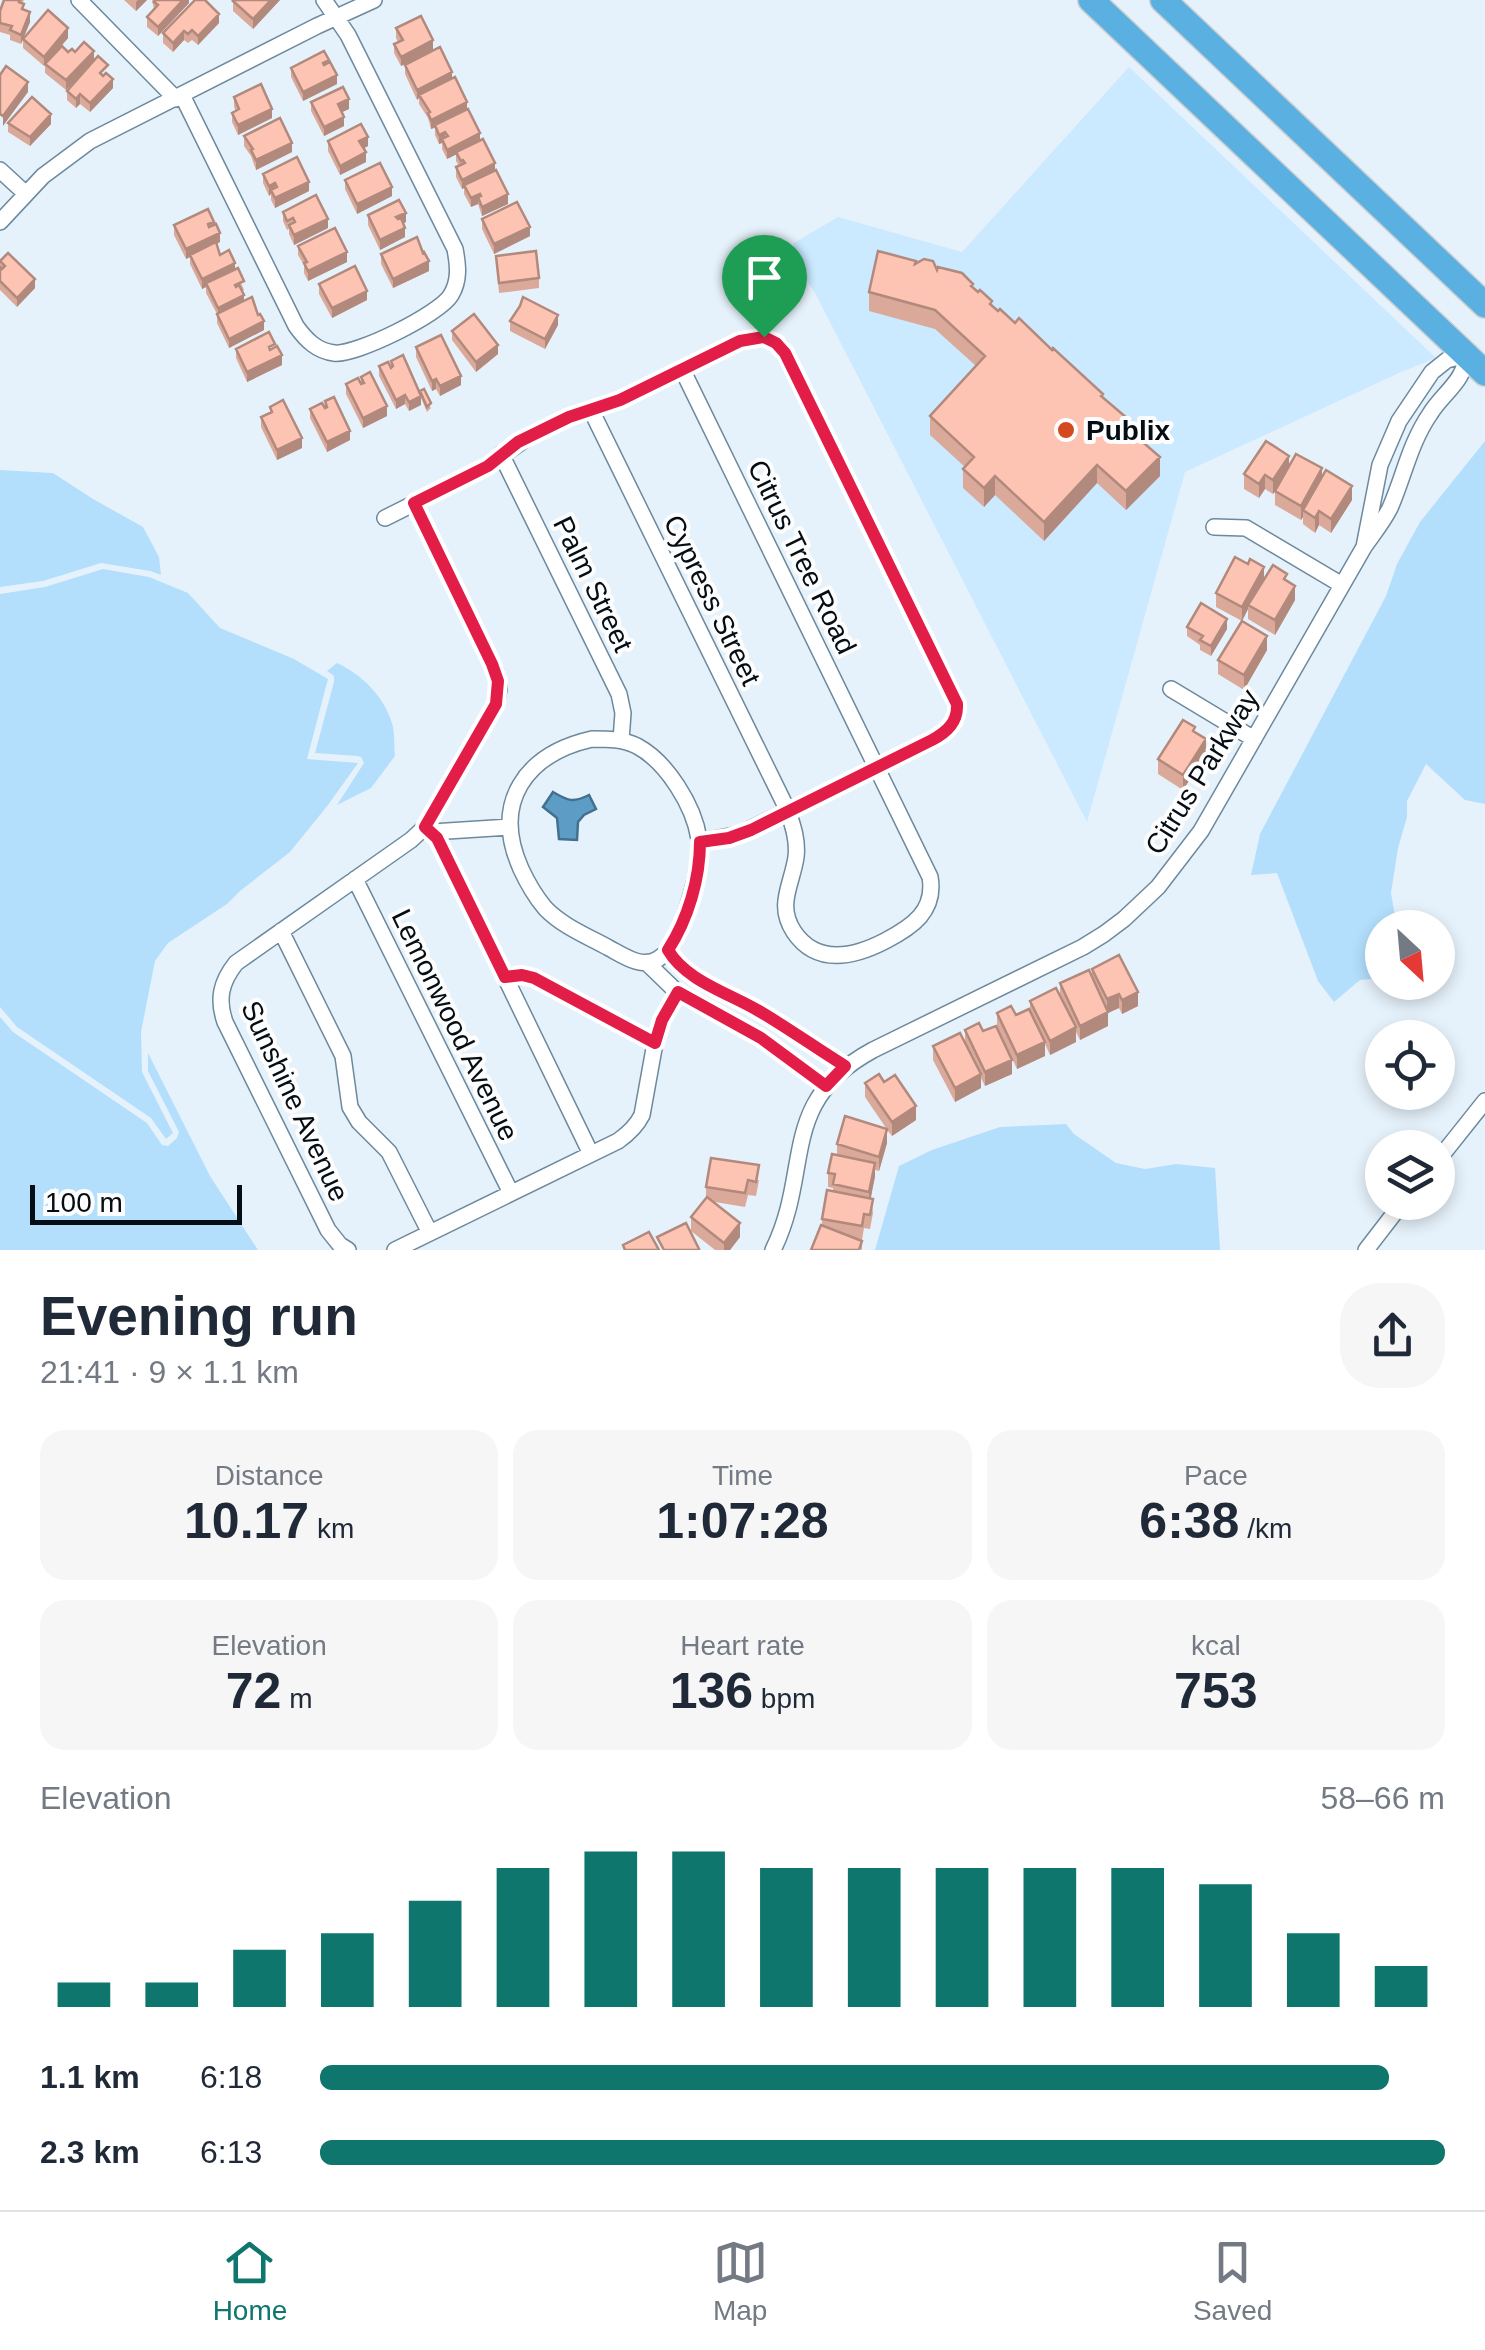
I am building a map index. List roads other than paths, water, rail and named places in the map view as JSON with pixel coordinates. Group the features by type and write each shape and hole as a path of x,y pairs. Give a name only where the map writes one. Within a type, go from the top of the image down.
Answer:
{"highway":[{"path":"1091,0 1479,360"},
{"path":"1163,0 1485,305"}],"street":[{"path":"79,0 179,97 304,337 325,351 344,353 440,308 453,292 458,266 455,249 337,17 324,0"},
{"path":"0,222 43,176 90,141 374,0"},
{"path":"0,170 26,194"},
{"path":"385,518 488,466 527,438 569,417 620,400 748,338 764,337 776,343 785,353 957,704 955,721 942,735 788,812 740,834 700,842"},
{"name":"Citrus Parkway","path":"773,1250 786,1216 807,1120 826,1086 845,1066 1083,946 1124,919 1158,887 1188,850 1364,547 1380,465 1400,422 1432,372 1448,360 1479,360"},
{"path":"1364,547 1385,518 1420,429 1463,372 1479,360"},
{"name":"Citrus Tree Road","path":"682,370 877,768"},
{"name":"Cypress Street","path":"591,410 788,812"},
{"name":"Palm Street","path":"502,454 619,694 623,713 621,740"},
{"path":"1380,465 1402,471"},
{"name":"Sunshine Avenue","path":"348,1250 328,1230 222,1013 221,994 236,963 429,830 496,704 499,689 492,664 414,503"},
{"path":"1214,527 1246,528 1342,585"},
{"path":"1171,689 1254,739"},
{"path":"592,739 621,740 649,754 669,776 691,815 700,842 693,890 668,950 655,961 638,962 569,927 546,910 522,870 510,827 515,796 523,781 546,756 560,748 592,739"},
{"path":"788,812 797,845 785,906 797,936 814,950 836,956 858,953 883,942 920,918 932,885 877,768"},
{"path":"429,830 510,827"},
{"path":"429,830 440,845 591,1154"},
{"name":"Lemonwood Avenue","path":"356,879 510,1194"},
{"path":"281,932 343,1056 350,1107 359,1122 389,1152 430,1233"},
{"path":"668,950 689,973 758,1010 845,1066"},
{"path":"647,963 678,992 750,1031 826,1086"},
{"path":"505,977 534,978 655,1043"},
{"path":"394,1250 618,1141 636,1126 645,1105 662,1020 678,992"},
{"path":"750,1031 758,1010"},
{"path":"1455,1139 1485,1101"},
{"path":"1366,1250 1389,1220"}],"place":[{"name":"Publix","path":"1066,430"}]}
